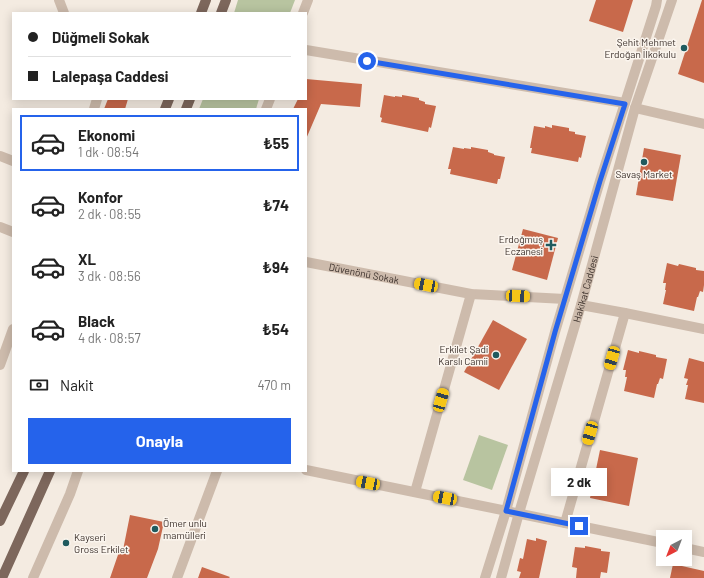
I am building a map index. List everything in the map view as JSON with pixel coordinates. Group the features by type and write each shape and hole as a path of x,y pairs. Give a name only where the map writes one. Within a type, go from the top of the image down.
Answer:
{"main road":[{"path":"201,12 206,0"},
{"path":"221,12 226,0"},
{"path":"0,521 24,472"},
{"path":"2,578 50,472"}],"street":[{"path":"59,0 64,12"},
{"path":"303,12 308,0"},
{"name":"Hakikat Caddesi","path":"485,578 506,511 565,299 600,181 657,0"},
{"name":"Hakikat Caddesi","path":"501,578 635,108 672,0"},
{"path":"307,50 625,104"},
{"path":"635,108 704,124"},
{"path":"0,156 12,160"},
{"path":"0,227 12,232"},
{"name":"Düvenönü Sokak","path":"307,262 471,294 565,299"},
{"path":"415,492 471,294"},
{"path":"580,305 704,329"},
{"path":"565,523 625,313"},
{"path":"0,365 12,332"},
{"path":"307,470 656,542"},
{"path":"33,578 70,494 78,472"},
{"path":"177,578 217,472"},
{"path":"692,549 704,552"}],"green space":[{"path":"238,0 295,0 290,12 234,12"},
{"path":"203,100 259,100 256,108 199,108"},
{"path":"479,435 508,445 492,490 463,480"}],"building":[{"path":"596,0 633,0 623,32 589,21"},
{"path":"702,0 704,0 704,83 678,74"},
{"path":"307,79 362,84 360,107 321,104 307,137 307,108 294,108 298,100 307,100"},
{"path":"384,95 402,97 402,95 419,98 419,100 425,102 425,104 436,106 431,128 429,127 428,132 381,122 382,118 380,117"},
{"path":"108,100 128,100 125,108 104,108"},
{"path":"552,125 569,128 569,131 575,132 575,134 586,136 581,158 579,157 578,162 531,153 532,148 530,148 534,126 545,128 545,126 552,128"},
{"path":"453,147 471,149 471,147 488,150 488,152 494,155 505,157 500,179 498,179 497,184 450,174 451,169 448,169"},
{"path":"644,148 681,155 673,201 636,195"},
{"path":"523,229 558,238 547,280 512,270"},
{"path":"667,263 678,266 679,264 704,271 703,292 700,291 697,297 694,311 663,304 666,283 663,283"},
{"name":"Erkilet Şadi Karslı Camii","path":"493,320 527,339 499,390 464,372"},
{"path":"628,350 639,353 639,351 667,359 663,379 660,378 657,384 654,398 624,391 627,377 625,377 626,370 623,370"},
{"path":"689,358 704,362 704,403 685,399 688,379 684,378"},
{"path":"600,450 638,458 629,506 590,498"},
{"path":"130,515 164,522 158,549 147,578 110,578 120,549 123,550"},
{"path":"536,538 547,541 539,578 519,578 521,572 517,571 520,558 523,559 527,539 536,541"},
{"path":"585,546 610,552 607,573 601,572 600,578 576,578 577,568 572,567 575,547 585,548"},
{"path":"673,566 682,566 704,571 704,578 670,578"},
{"path":"202,567 230,577 198,578"}],"place":[{"name":"Şehit Mehmet Erdoğan İlkokulu","path":"684,48"},
{"name":"Savaş Market","path":"644,162"},
{"name":"Erdoğmuş Eczanesi","path":"551,245"},
{"name":"Erkilet Şadi Karslı Camii","path":"496,355"},
{"name":"Ömer unlu mamülleri","path":"155,529"},
{"name":"Kayseri Gross Erkilet","path":"66,543"}],"route":[{"path":"367,61 625,104 600,181 555,332 506,511 579,526"}]}
